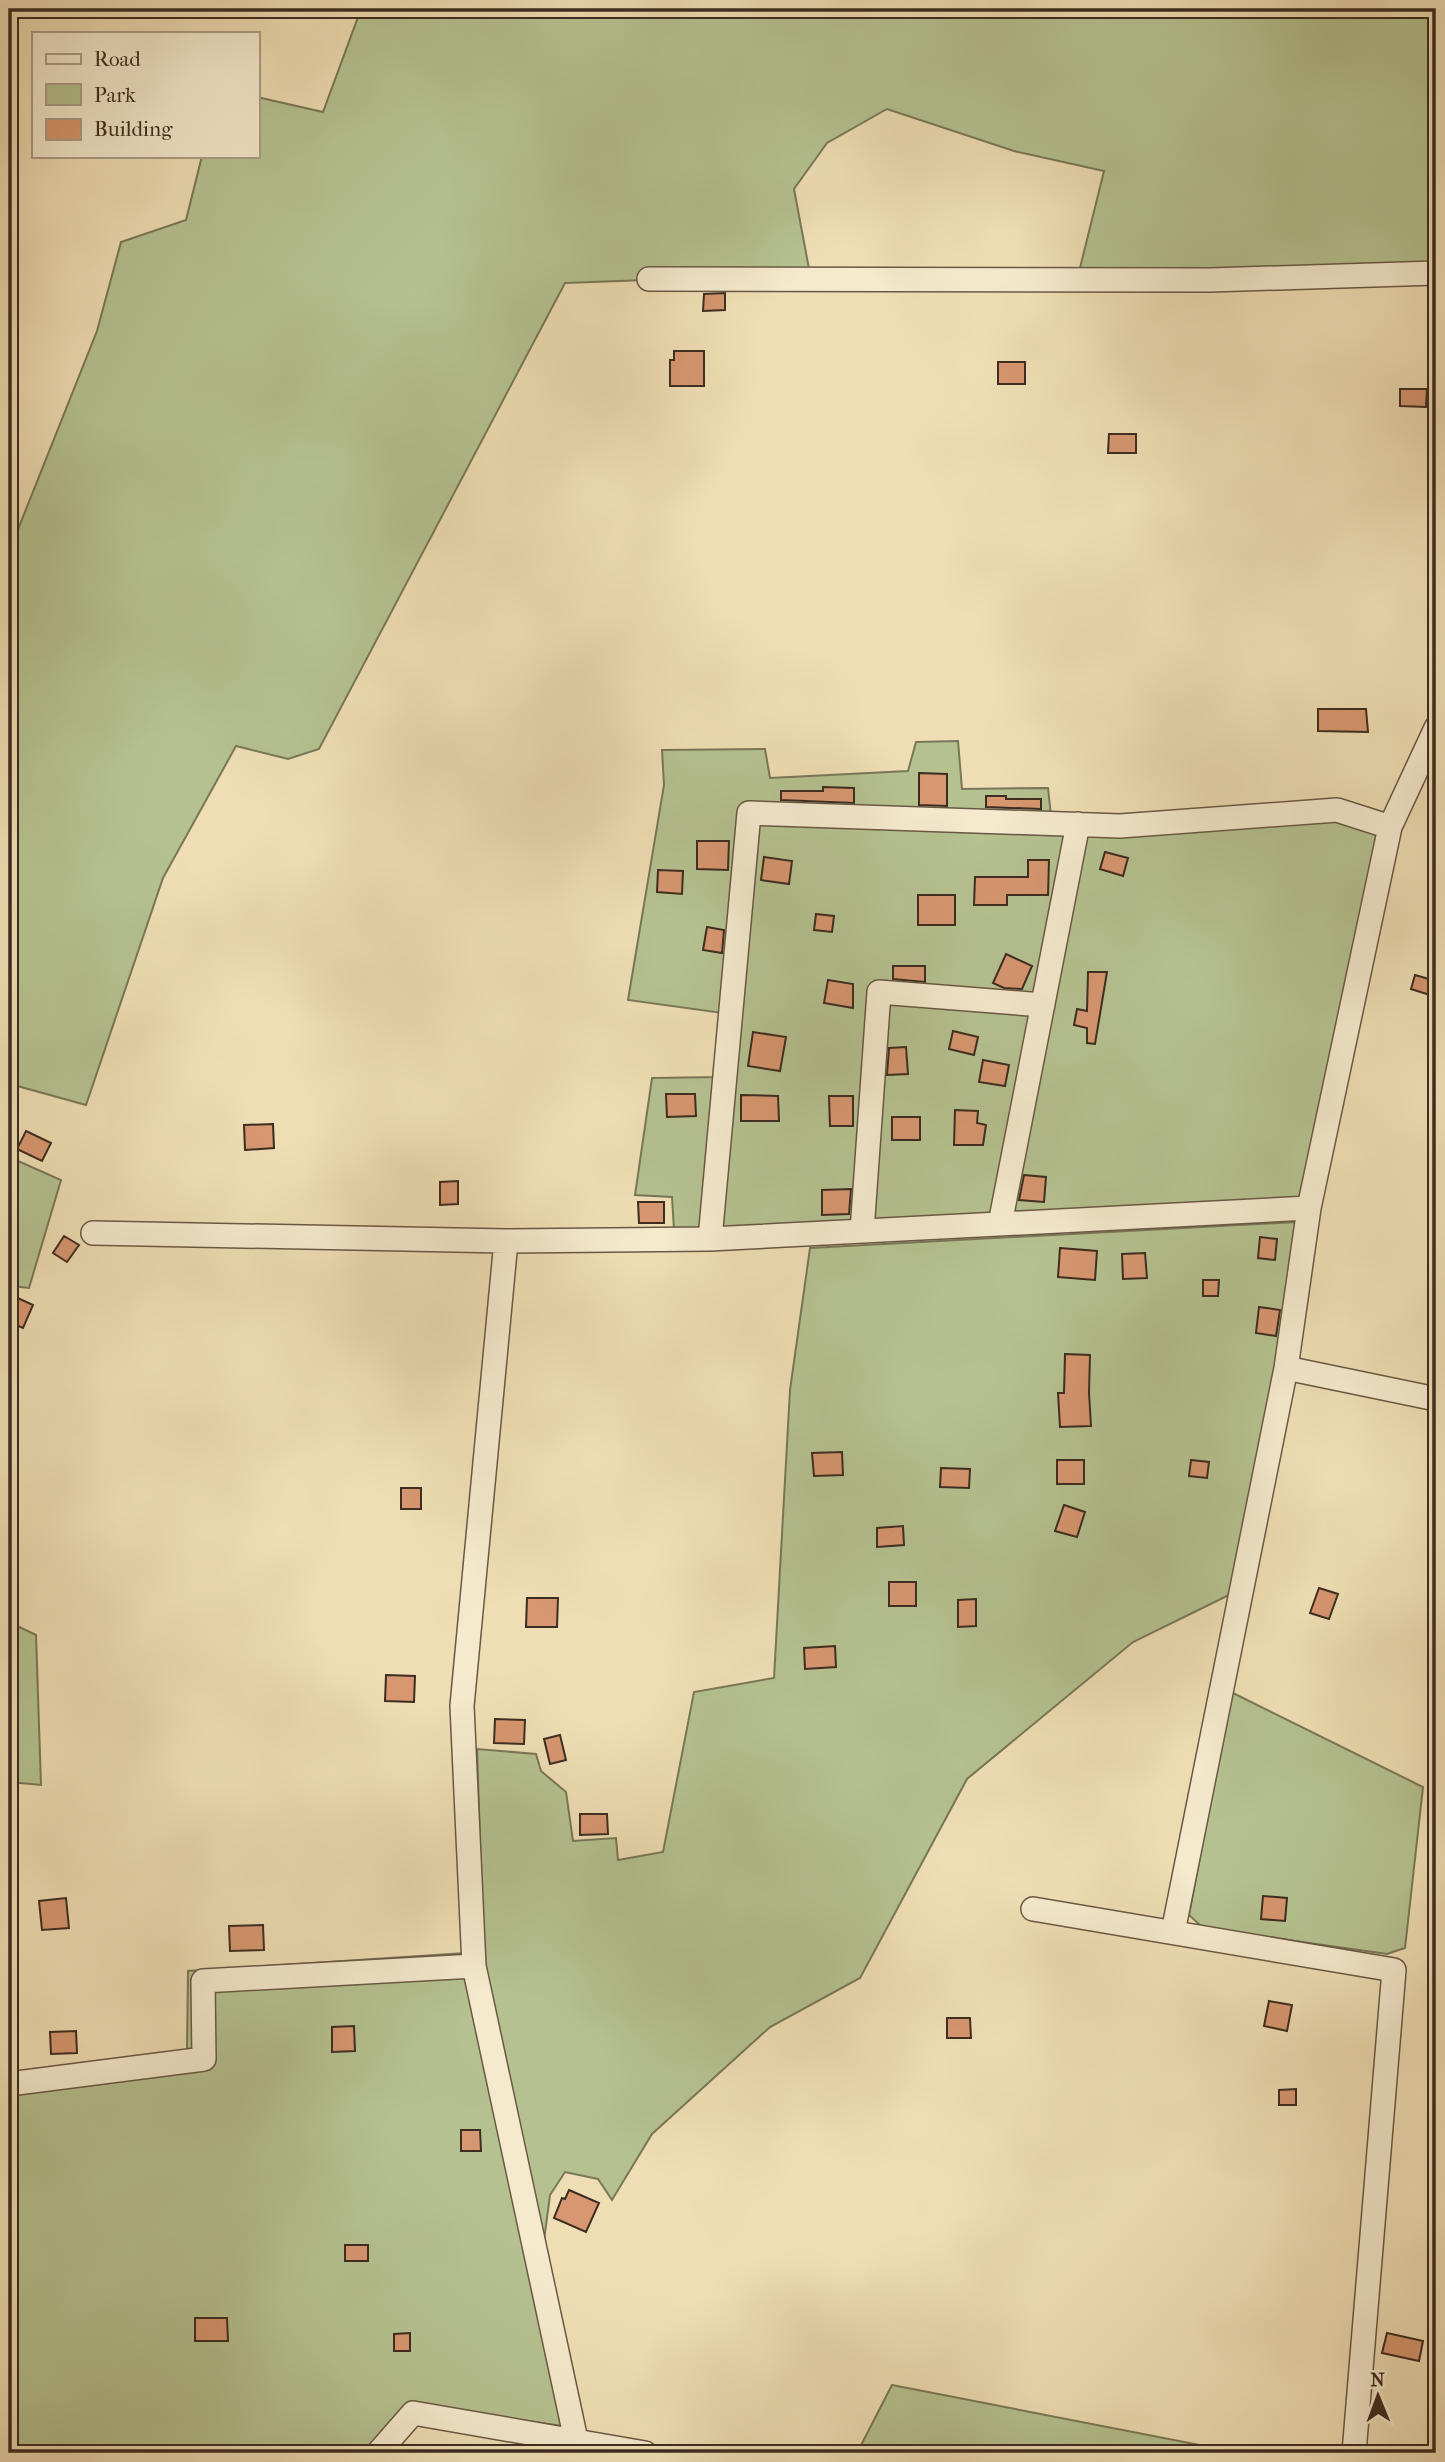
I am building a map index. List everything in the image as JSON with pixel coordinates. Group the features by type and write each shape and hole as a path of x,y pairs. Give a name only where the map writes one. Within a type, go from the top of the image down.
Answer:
{"street":[{"path":"649,279 1210,280 1436,273"},
{"path":"1173,1932 1286,1367 1309,1208 1390,827 1436,728"},
{"path":"710,1238 749,813 1133,825 1337,810 1390,827"},
{"path":"1000,1224 1078,824"},
{"path":"862,1231 879,992 1043,1004"},
{"path":"93,1233 506,1241 710,1238 1309,1208"},
{"path":"506,1241 462,1706 474,1966 576,2440"},
{"path":"1286,1367 1436,1399"},
{"path":"1033,1909 1394,1970 1354,2453"},
{"path":"9,2084 204,2059 203,1981 474,1966"},
{"path":"378,2453 413,2413 645,2453"}],"green space":[{"path":"361,9 1400,9 1401,16 1436,14 1436,263 1079,272 1104,171 1014,151 887,109 827,143 794,189 810,274 565,283 319,749 288,759 236,746 163,878 86,1105 10,1084 9,1086 9,552 97,331 121,242 186,220 202,158 259,158 259,97 323,112"},
{"path":"958,741 962,789 1048,788 1051,816 1126,820 1338,801 1387,813 1302,1198 674,1230 672,1197 635,1195 652,1078 720,1077 723,1013 628,1000 664,785 662,750 765,749 770,778 908,771 916,742"},
{"path":"9,1157 61,1180 29,1288 12,1286 9,1292"},
{"path":"1296,1222 1287,1318 1231,1594 1133,1642 967,1779 860,1978 770,2027 652,2134 612,2200 598,2179 565,2172 550,2195 543,2248 484,1963 477,1749 536,1754 541,1771 566,1792 573,1841 616,1838 618,1860 663,1852 694,1692 774,1678 790,1390 810,1248"},
{"path":"9,1622 36,1635 41,1785 9,1782"},
{"path":"1231,1692 1423,1787 1405,1948 1387,1954 1203,1928 1189,1915"},
{"path":"465,1953 568,2427 409,2403 365,2453 9,2453 9,2074 187,2050 188,1971"},
{"path":"892,2385 1205,2446 1205,2453 857,2453"}],"building":[{"path":"725,293 725,310 703,311 704,294"},
{"path":"674,351 704,351 704,386 670,386 670,360 674,360"},
{"path":"998,362 1025,362 1025,384 998,384"},
{"path":"1400,389 1427,389 1426,407 1400,406"},
{"path":"1109,434 1136,434 1136,453 1108,453"},
{"path":"1318,709 1366,709 1368,732 1318,731"},
{"path":"919,773 947,774 947,806 919,805"},
{"path":"823,787 854,788 854,803 781,800 781,791 823,791"},
{"path":"986,796 1041,799 1041,809 986,807"},
{"path":"697,841 729,841 728,870 697,869"},
{"path":"1105,852 1128,858 1123,876 1100,869"},
{"path":"764,857 792,861 789,884 761,880"},
{"path":"1028,860 1049,860 1048,895 1007,895 1007,905 974,905 975,877 1028,877"},
{"path":"658,870 683,871 682,894 657,892"},
{"path":"918,895 955,895 955,925 918,925"},
{"path":"816,914 834,916 832,932 814,930"},
{"path":"707,927 724,930 722,953 703,950"},
{"path":"1006,954 1032,966 1022,989 1004,988 993,983"},
{"path":"893,966 925,966 925,982 893,979"},
{"path":"1088,972 1107,972 1095,1044 1087,1043 1087,1028 1074,1025 1077,1009 1087,1011"},
{"path":"1415,975 1436,981 1436,997 1411,989"},
{"path":"828,980 853,984 853,1008 824,1003"},
{"path":"953,1031 978,1037 974,1055 949,1049"},
{"path":"753,1032 786,1037 780,1071 748,1066"},
{"path":"906,1047 908,1074 887,1075 889,1048"},
{"path":"983,1060 1009,1065 1005,1086 979,1082"},
{"path":"666,1094 695,1094 696,1116 667,1117"},
{"path":"741,1095 778,1096 779,1121 741,1121"},
{"path":"829,1096 853,1096 853,1126 830,1126"},
{"path":"955,1110 978,1111 977,1123 986,1125 983,1145 954,1145"},
{"path":"892,1117 920,1117 920,1140 892,1140"},
{"path":"273,1124 274,1148 245,1150 244,1125"},
{"path":"26,1131 51,1143 42,1161 17,1149"},
{"path":"1024,1175 1046,1177 1044,1202 1019,1200"},
{"path":"458,1181 458,1204 440,1205 440,1182"},
{"path":"851,1189 849,1214 822,1215 822,1190"},
{"path":"638,1202 664,1202 664,1223 639,1223"},
{"path":"64,1236 79,1245 67,1262 53,1253"},
{"path":"1260,1237 1277,1239 1275,1260 1258,1258"},
{"path":"1060,1248 1097,1251 1095,1280 1058,1277"},
{"path":"1145,1253 1147,1278 1123,1279 1122,1254"},
{"path":"1203,1280 1219,1280 1218,1296 1203,1296"},
{"path":"9,1294 33,1305 23,1328 9,1322"},
{"path":"1259,1307 1280,1310 1276,1336 1256,1333"},
{"path":"1065,1354 1090,1355 1091,1426 1060,1427 1058,1393 1064,1393"},
{"path":"842,1452 843,1475 814,1476 812,1453"},
{"path":"1057,1460 1084,1460 1084,1484 1057,1484"},
{"path":"1191,1460 1209,1462 1207,1478 1189,1476"},
{"path":"941,1468 970,1469 969,1488 940,1487"},
{"path":"401,1488 421,1488 421,1509 401,1509"},
{"path":"1064,1505 1085,1512 1077,1537 1055,1531"},
{"path":"903,1526 904,1545 877,1547 877,1528"},
{"path":"889,1582 916,1582 916,1606 889,1606"},
{"path":"1319,1588 1338,1594 1329,1619 1310,1613"},
{"path":"527,1598 558,1598 557,1627 526,1627"},
{"path":"976,1599 976,1626 958,1627 958,1600"},
{"path":"835,1646 836,1667 805,1669 804,1648"},
{"path":"386,1675 415,1676 414,1702 385,1701"},
{"path":"495,1719 525,1720 524,1744 494,1743"},
{"path":"560,1735 566,1760 550,1764 544,1739"},
{"path":"580,1814 607,1814 608,1834 580,1835"},
{"path":"1263,1896 1287,1898 1285,1921 1261,1919"},
{"path":"66,1898 69,1928 42,1930 39,1901"},
{"path":"263,1925 264,1950 230,1951 229,1926"},
{"path":"1269,2001 1292,2005 1287,2031 1264,2026"},
{"path":"947,2018 970,2018 971,2038 947,2038"},
{"path":"354,2026 355,2051 332,2052 332,2027"},
{"path":"76,2031 77,2053 51,2054 50,2032"},
{"path":"1296,2089 1296,2105 1279,2105 1279,2090"},
{"path":"461,2130 480,2130 481,2151 461,2151"},
{"path":"569,2190 599,2203 586,2232 554,2218 562,2198 565,2199"},
{"path":"345,2245 368,2245 368,2261 345,2261"},
{"path":"195,2318 227,2318 228,2341 195,2341"},
{"path":"410,2333 410,2351 394,2351 394,2334"},
{"path":"1387,2333 1423,2341 1419,2361 1382,2353"}]}
